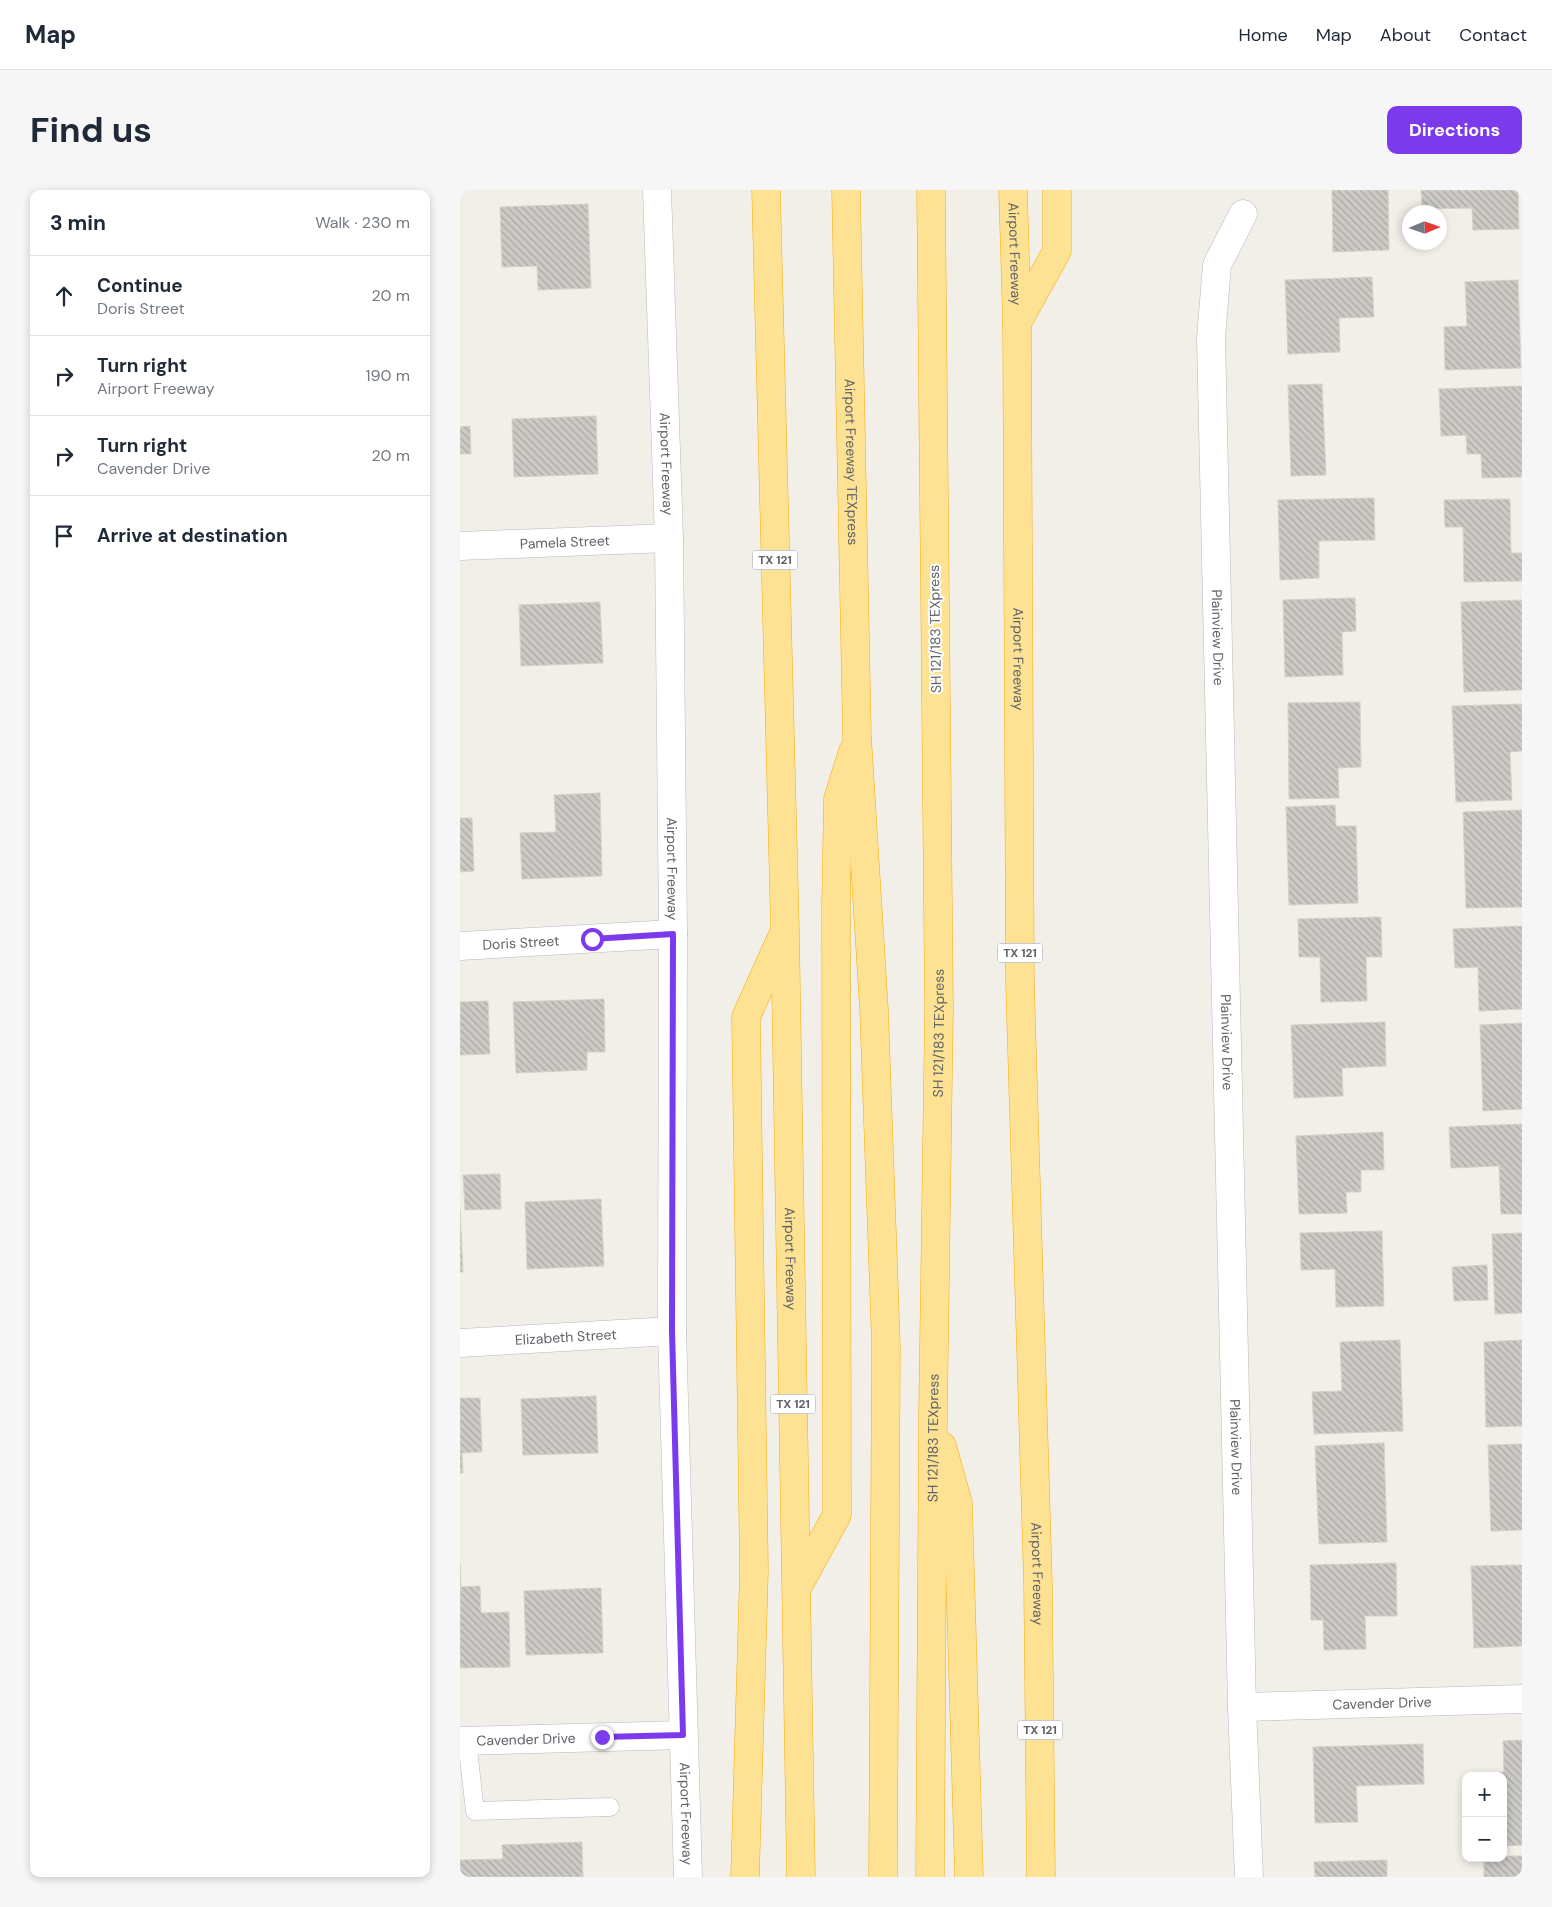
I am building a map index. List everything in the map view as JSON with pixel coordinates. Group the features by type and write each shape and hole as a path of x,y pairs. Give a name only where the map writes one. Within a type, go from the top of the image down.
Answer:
{"highway":[{"name":"Airport Freeway","path":"766,190 785,930 801,1877"},
{"name":"Airport Freeway TEXpress","path":"846,190 858,736"},
{"name":"SH 121/183 TEXpress","path":"930,1877 933,1414 939,1009 931,190"},
{"name":"Airport Freeway","path":"1013,190 1017,323 1020,984 1038,1582 1041,1877"},
{"path":"1017,323 1058,251 1058,190"},
{"path":"797,1589 837,1515 836,904 838,799 858,736"},
{"path":"858,736 874,1010 886,1346 883,1877"},
{"path":"745,1877 754,1571 746,1017 785,930"},
{"path":"933,1414 958,1503 968,1877"}],"street":[{"name":"Airport Freeway","path":"657,190 669,538 673,934 672,1331 688,1877"},
{"name":"Plainview Drive","path":"1243,214 1217,265 1210,338 1242,1707 1249,1877"},
{"name":"Pamela Street","path":"460,546 669,538"},
{"name":"Doris Street","path":"460,946 673,934"},
{"name":"Elizabeth Street","path":"460,1344 672,1331"},
{"name":"Cavender Drive","path":"1242,1707 1522,1699"},
{"name":"Cavender Drive","path":"464,1741 683,1735"}],"lane":[{"path":"464,1741 475,1810 610,1807"}],"building":[{"path":"1332,190 1388,190 1389,250 1333,252"},
{"path":"1421,190 1518,190 1519,229 1473,230 1472,208 1447,208 1447,205 1422,205"},
{"path":"588,204 591,288 538,290 537,266 502,267 500,207"},
{"path":"1372,277 1374,317 1339,318 1340,352 1288,354 1285,280"},
{"path":"1518,280 1521,368 1445,370 1444,327 1467,326 1465,282"},
{"path":"1322,384 1326,475 1291,476 1288,385"},
{"path":"1522,386 1522,477 1482,478 1481,454 1467,454 1466,435 1441,436 1439,389"},
{"path":"596,416 598,474 514,477 512,419"},
{"path":"470,426 471,454 460,454 460,427"},
{"path":"1374,498 1375,540 1319,541 1319,578 1280,580 1278,500"},
{"path":"1510,499 1511,553 1522,553 1522,581 1464,582 1463,527 1445,527 1444,500"},
{"path":"1355,598 1356,631 1342,632 1343,675 1285,677 1283,600"},
{"path":"1522,600 1522,690 1464,692 1461,602"},
{"path":"600,602 603,663 521,666 519,605"},
{"path":"1360,702 1361,767 1338,768 1339,798 1289,799 1288,703"},
{"path":"1522,704 1522,751 1510,752 1512,800 1456,802 1452,706"},
{"path":"600,793 602,876 522,879 520,833 556,832 554,795"},
{"path":"1335,805 1336,826 1356,826 1358,903 1289,905 1286,807"},
{"path":"1522,810 1522,907 1466,908 1463,812"},
{"path":"460,818 472,818 474,871 460,872"},
{"path":"1381,917 1382,957 1366,957 1367,1001 1321,1002 1320,957 1299,957 1298,919"},
{"path":"1522,926 1522,1009 1479,1011 1478,967 1455,968 1453,929"},
{"path":"604,999 605,1052 587,1052 587,1070 516,1073 513,1002"},
{"path":"488,1001 490,1054 460,1055 460,1002"},
{"path":"1385,1022 1386,1066 1342,1068 1343,1096 1294,1098 1291,1025"},
{"path":"1522,1023 1522,1109 1483,1111 1480,1025"},
{"path":"1522,1124 1522,1214 1501,1214 1499,1166 1451,1168 1449,1127"},
{"path":"1383,1132 1384,1170 1361,1170 1361,1192 1346,1192 1347,1213 1299,1214 1296,1136"},
{"path":"500,1174 501,1209 465,1210 463,1175"},
{"path":"601,1199 604,1266 527,1269 525,1202"},
{"path":"460,1209 463,1272 460,1272"},
{"path":"1382,1231 1384,1306 1336,1307 1335,1269 1301,1270 1300,1233"},
{"path":"1522,1233 1522,1313 1495,1314 1492,1234"},
{"path":"1487,1265 1488,1300 1454,1301 1452,1267"},
{"path":"1400,1340 1403,1431 1314,1434 1312,1392 1342,1391 1340,1342"},
{"path":"1522,1340 1522,1426 1486,1427 1484,1342"},
{"path":"596,1396 598,1453 523,1455 521,1399"},
{"path":"460,1398 480,1398 482,1452 462,1453 463,1473 460,1473"},
{"path":"1384,1443 1387,1542 1319,1544 1315,1446"},
{"path":"1522,1444 1522,1530 1491,1531 1488,1445"},
{"path":"1396,1563 1397,1616 1365,1616 1366,1649 1324,1650 1323,1620 1311,1620 1310,1565"},
{"path":"460,1564 461,1587 480,1586 481,1613 509,1612 510,1667 460,1668"},
{"path":"1522,1565 1522,1646 1474,1648 1471,1566"},
{"path":"601,1588 603,1653 526,1655 524,1591"},
{"path":"1522,1740 1522,1845 1507,1846 1507,1772 1504,1772 1503,1741"},
{"path":"1423,1744 1424,1784 1356,1786 1358,1822 1315,1823 1313,1747"},
{"path":"582,1842 583,1877 460,1877 460,1860 503,1859 502,1845"},
{"path":"1507,1856 1522,1856 1522,1877 1484,1877 1484,1862 1507,1862"},
{"path":"1387,1860 1387,1877 1315,1877 1314,1862"}],"route":[{"path":"592,939 673,934 672,1331 683,1735 602,1737"}]}
